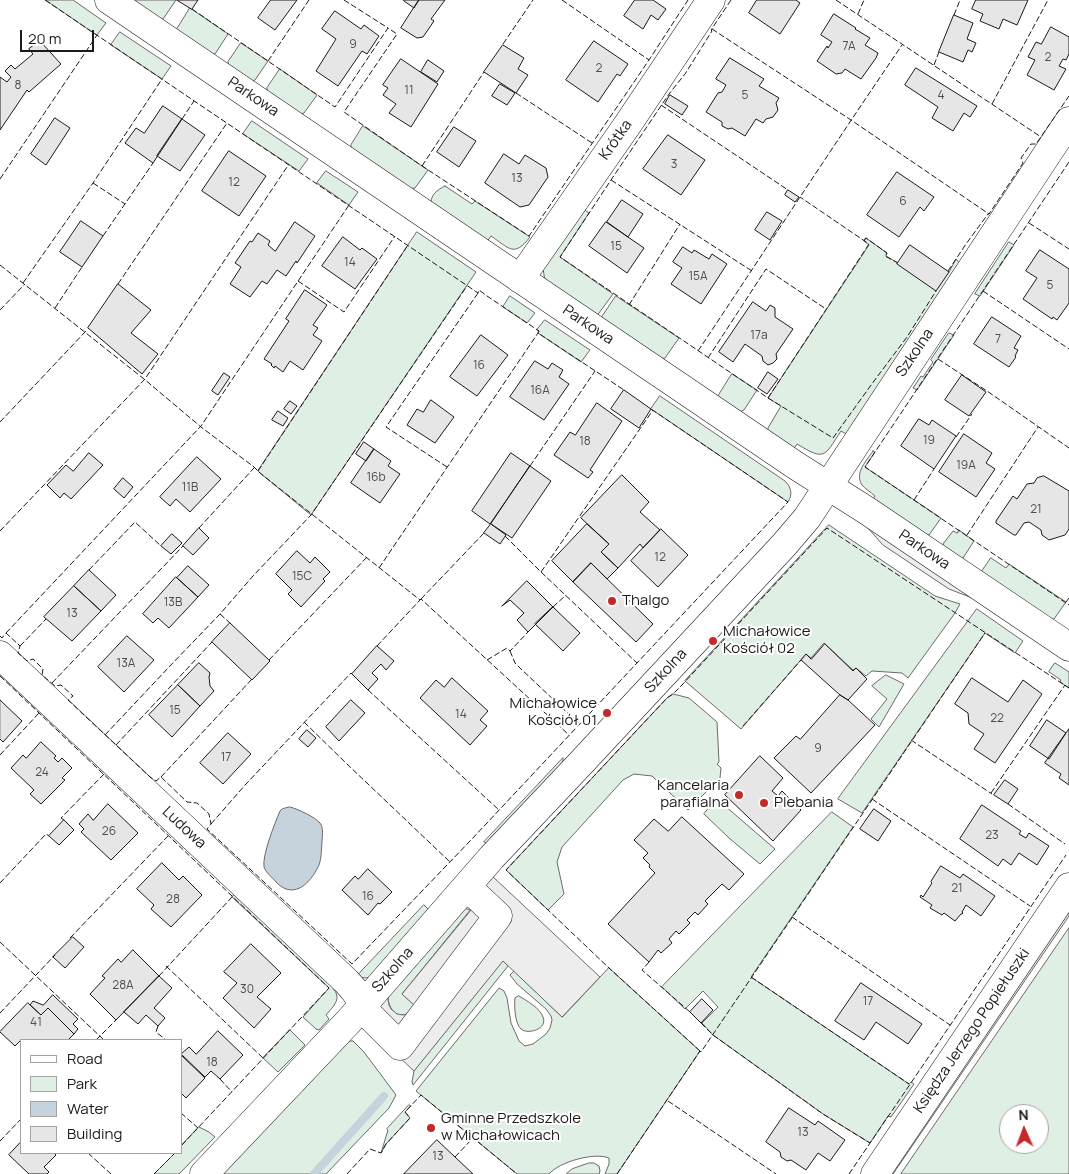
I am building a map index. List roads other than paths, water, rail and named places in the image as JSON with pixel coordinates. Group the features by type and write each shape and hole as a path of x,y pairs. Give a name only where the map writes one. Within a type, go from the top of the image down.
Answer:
{"street":[{"name":"Parkowa","path":"108,0 1069,647"},
{"name":"Krótka","path":"520,279 628,124 711,0"},
{"name":"Szkolna","path":"204,1174 321,1052 492,857 784,545 807,518 1069,121"},
{"name":"Ludowa","path":"0,655 346,981 364,1004 369,1016 400,1046 498,916 466,887"},
{"name":"Księdza Jerzego Popiełuszki","path":"875,1174 1069,887"}],"water":[{"path":"290,807 314,818 320,823 322,830 319,866 309,881 294,890 282,887 264,867 267,847 280,811"}],"waterway":[{"path":"314,1174 384,1096"}],"place":[{"name":"Thalgo","path":"612,601"},
{"name":"Michałowice Kościół 02","path":"713,641"},
{"name":"Michałowice Kościół 01","path":"607,713"},
{"name":"Kancelaria parafialna","path":"739,795"},
{"name":"Plebania","path":"764,803"},
{"name":"Gminne Przedszkole w Michałowicach","path":"431,1128"}]}
